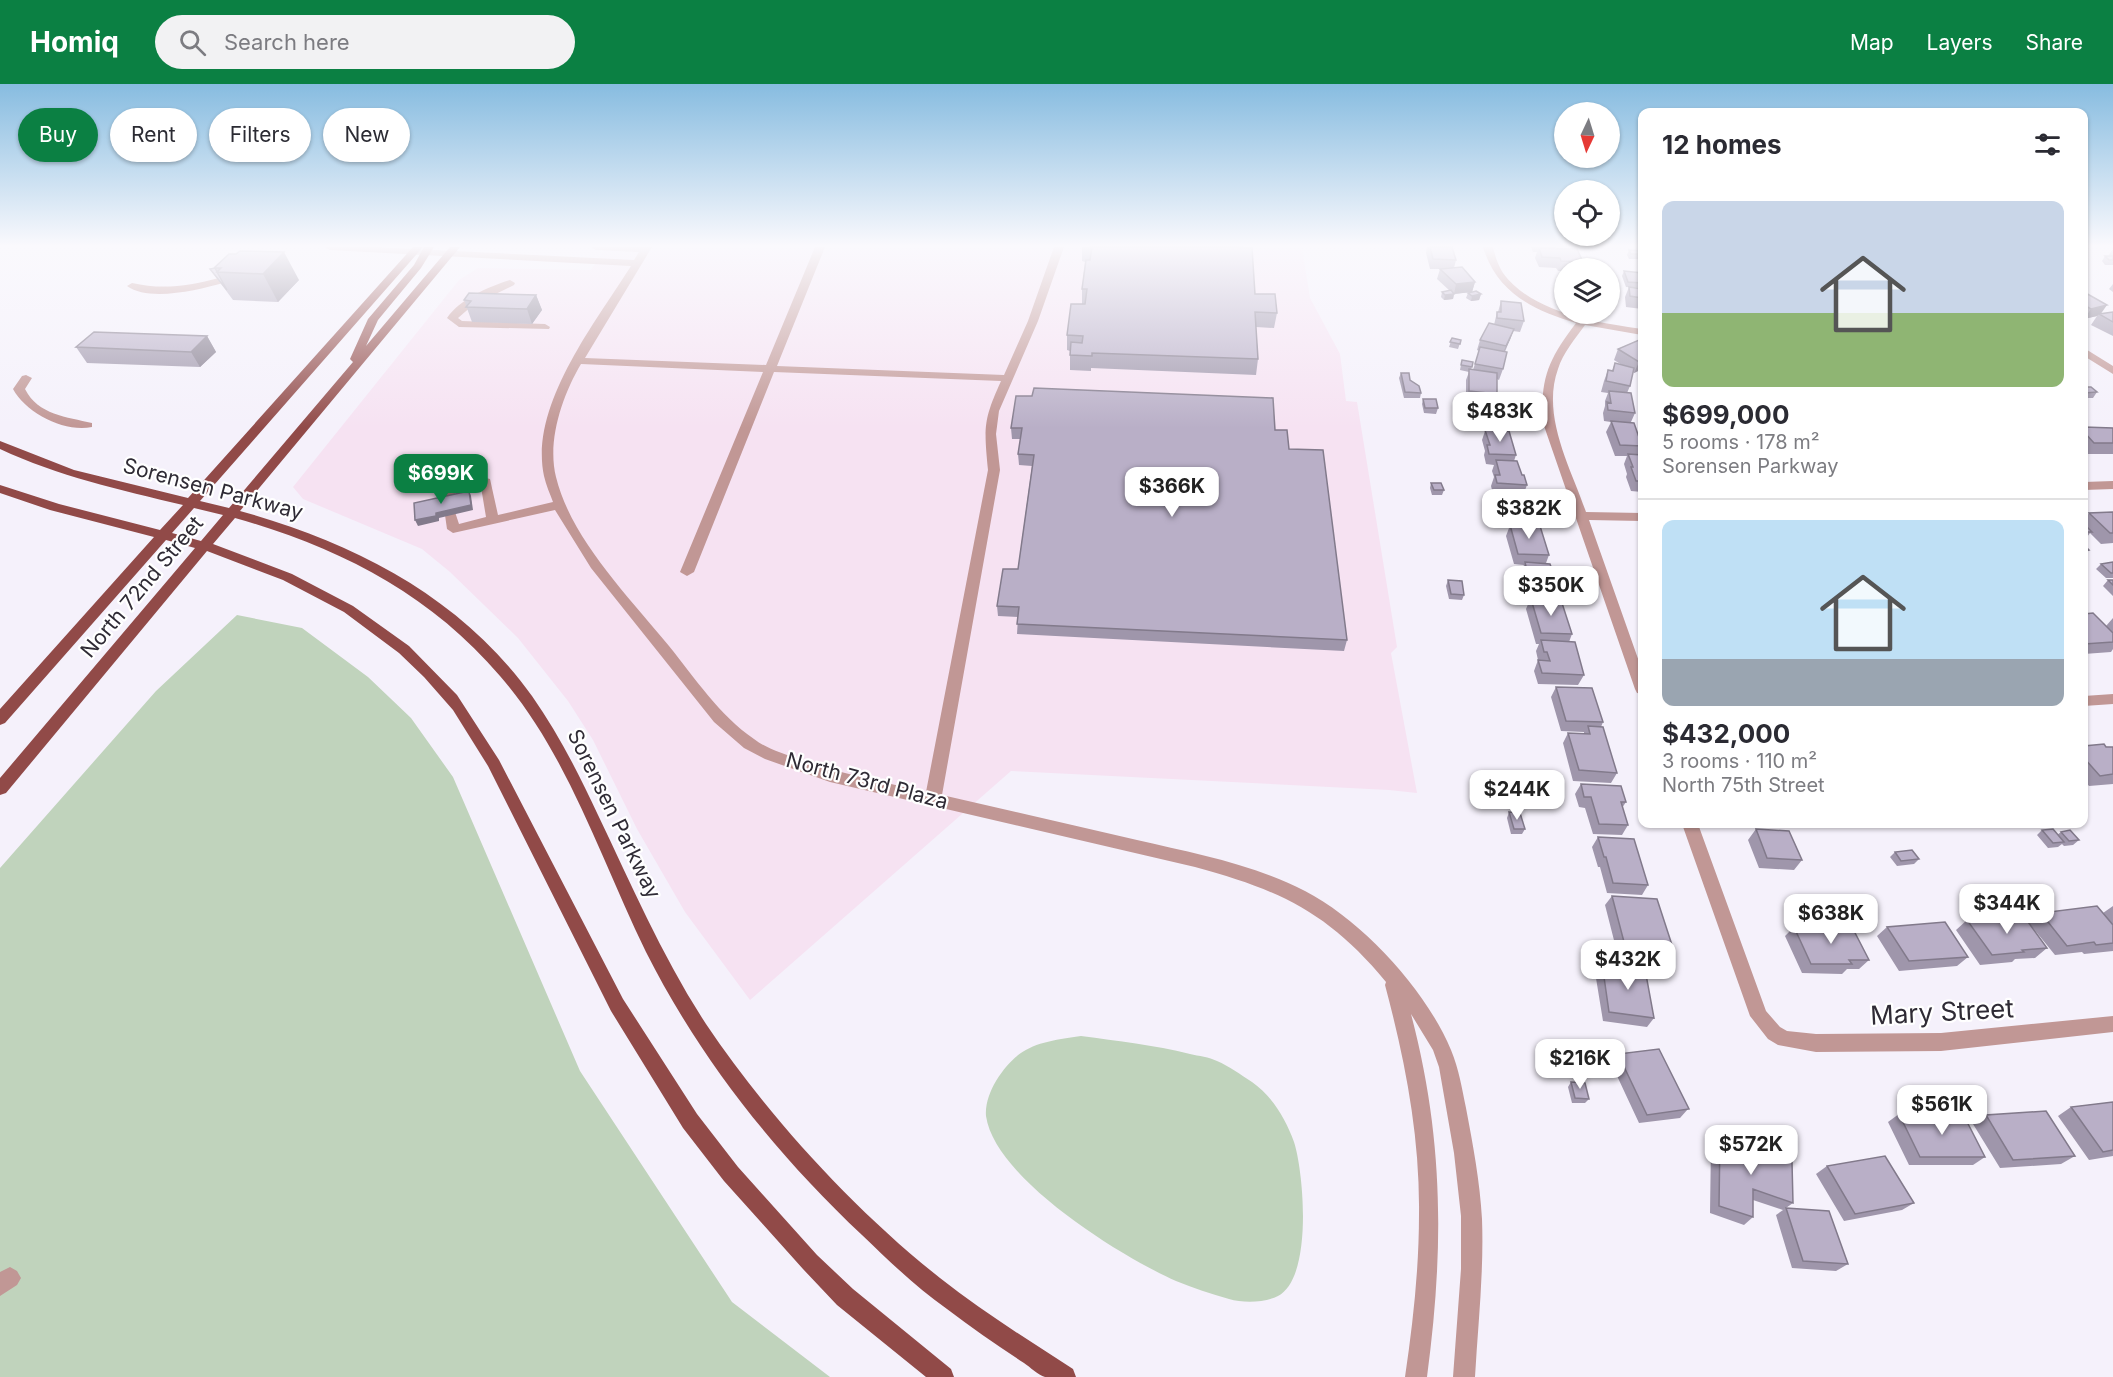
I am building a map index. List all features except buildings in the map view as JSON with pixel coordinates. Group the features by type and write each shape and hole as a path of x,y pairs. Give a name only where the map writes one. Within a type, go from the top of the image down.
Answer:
{"main road":[{"name":"North 72nd Street","path":"0,719 370,307"},
{"path":"350,372 371,322 381,307"},
{"name":"North 72nd Street","path":"0,789 402,307"},
{"name":"Sorensen Parkway","path":"0,445 29,459 77,476 232,513 328,546 394,578 447,615 497,663 524,695 554,742 679,995 720,1059 765,1118 838,1200 929,1283 1065,1377"},
{"path":"0,489 56,507 204,547 281,573 340,604 386,634 452,699 494,764 617,1005 690,1121 730,1174 810,1262 845,1297 944,1377"}],"street":[{"path":"464,307 457,311 452,318 459,324 545,327"},
{"name":"North 73rd Plaza","path":"609,307 576,361 558,399 549,437 550,477 559,505 574,534 627,605 719,718 749,744 792,764 1195,860 1281,888 1313,904 1339,921 1391,976 1426,1022 1440,1045 1451,1081 1460,1126 1472,1233 1472,1279 1464,1377"},
{"path":"687,572 795,307"},
{"path":"933,799 994,471 989,443 989,427 993,411 1038,307"},
{"path":"1581,324 1554,359 1548,377 1546,395 1549,423 1638,677"},
{"path":"1594,324 1638,331"},
{"path":"2088,354 2113,371"},
{"path":"576,361 1008,378"},
{"path":"26,378 19,389 22,399 58,420 88,425"},
{"path":"450,501 449,491 486,482 493,520"},
{"path":"2088,486 2113,485"},
{"path":"451,515 453,529 559,505"},
{"path":"1582,516 1638,517"},
{"path":"2088,701 2113,699"},
{"name":"Mary Street","path":"1691,828 1759,1016 1774,1033 1785,1039 1816,1043 1941,1042 2113,1024"},
{"name":"North 73rd Plaza","path":"1391,976 1409,1040 1428,1187 1429,1245 1416,1377"}],"shaded area":[{"path":"437,307 1315,307 1340,354 1346,401 1357,402 1397,647 1391,653 1417,793 1011,771 750,1000 685,912 637,829 593,740 568,701 518,638 450,572 422,549 303,499 293,487"}],"green space":[{"path":"237,615 302,628 368,677 411,718 453,777 580,1071 732,1302 830,1377 0,1377 0,868 156,691"},
{"path":"1081,1036 1149,1046 1211,1059 1226,1065 1252,1082 1272,1101 1287,1125 1294,1142 1303,1200 1301,1248 1297,1269 1289,1285 1278,1296 1260,1301 1235,1300 1189,1286 1153,1270 1095,1235 1064,1213 1036,1190 1012,1165 995,1140 986,1116 987,1102 994,1085 1013,1059 1022,1052 1054,1040"}]}
